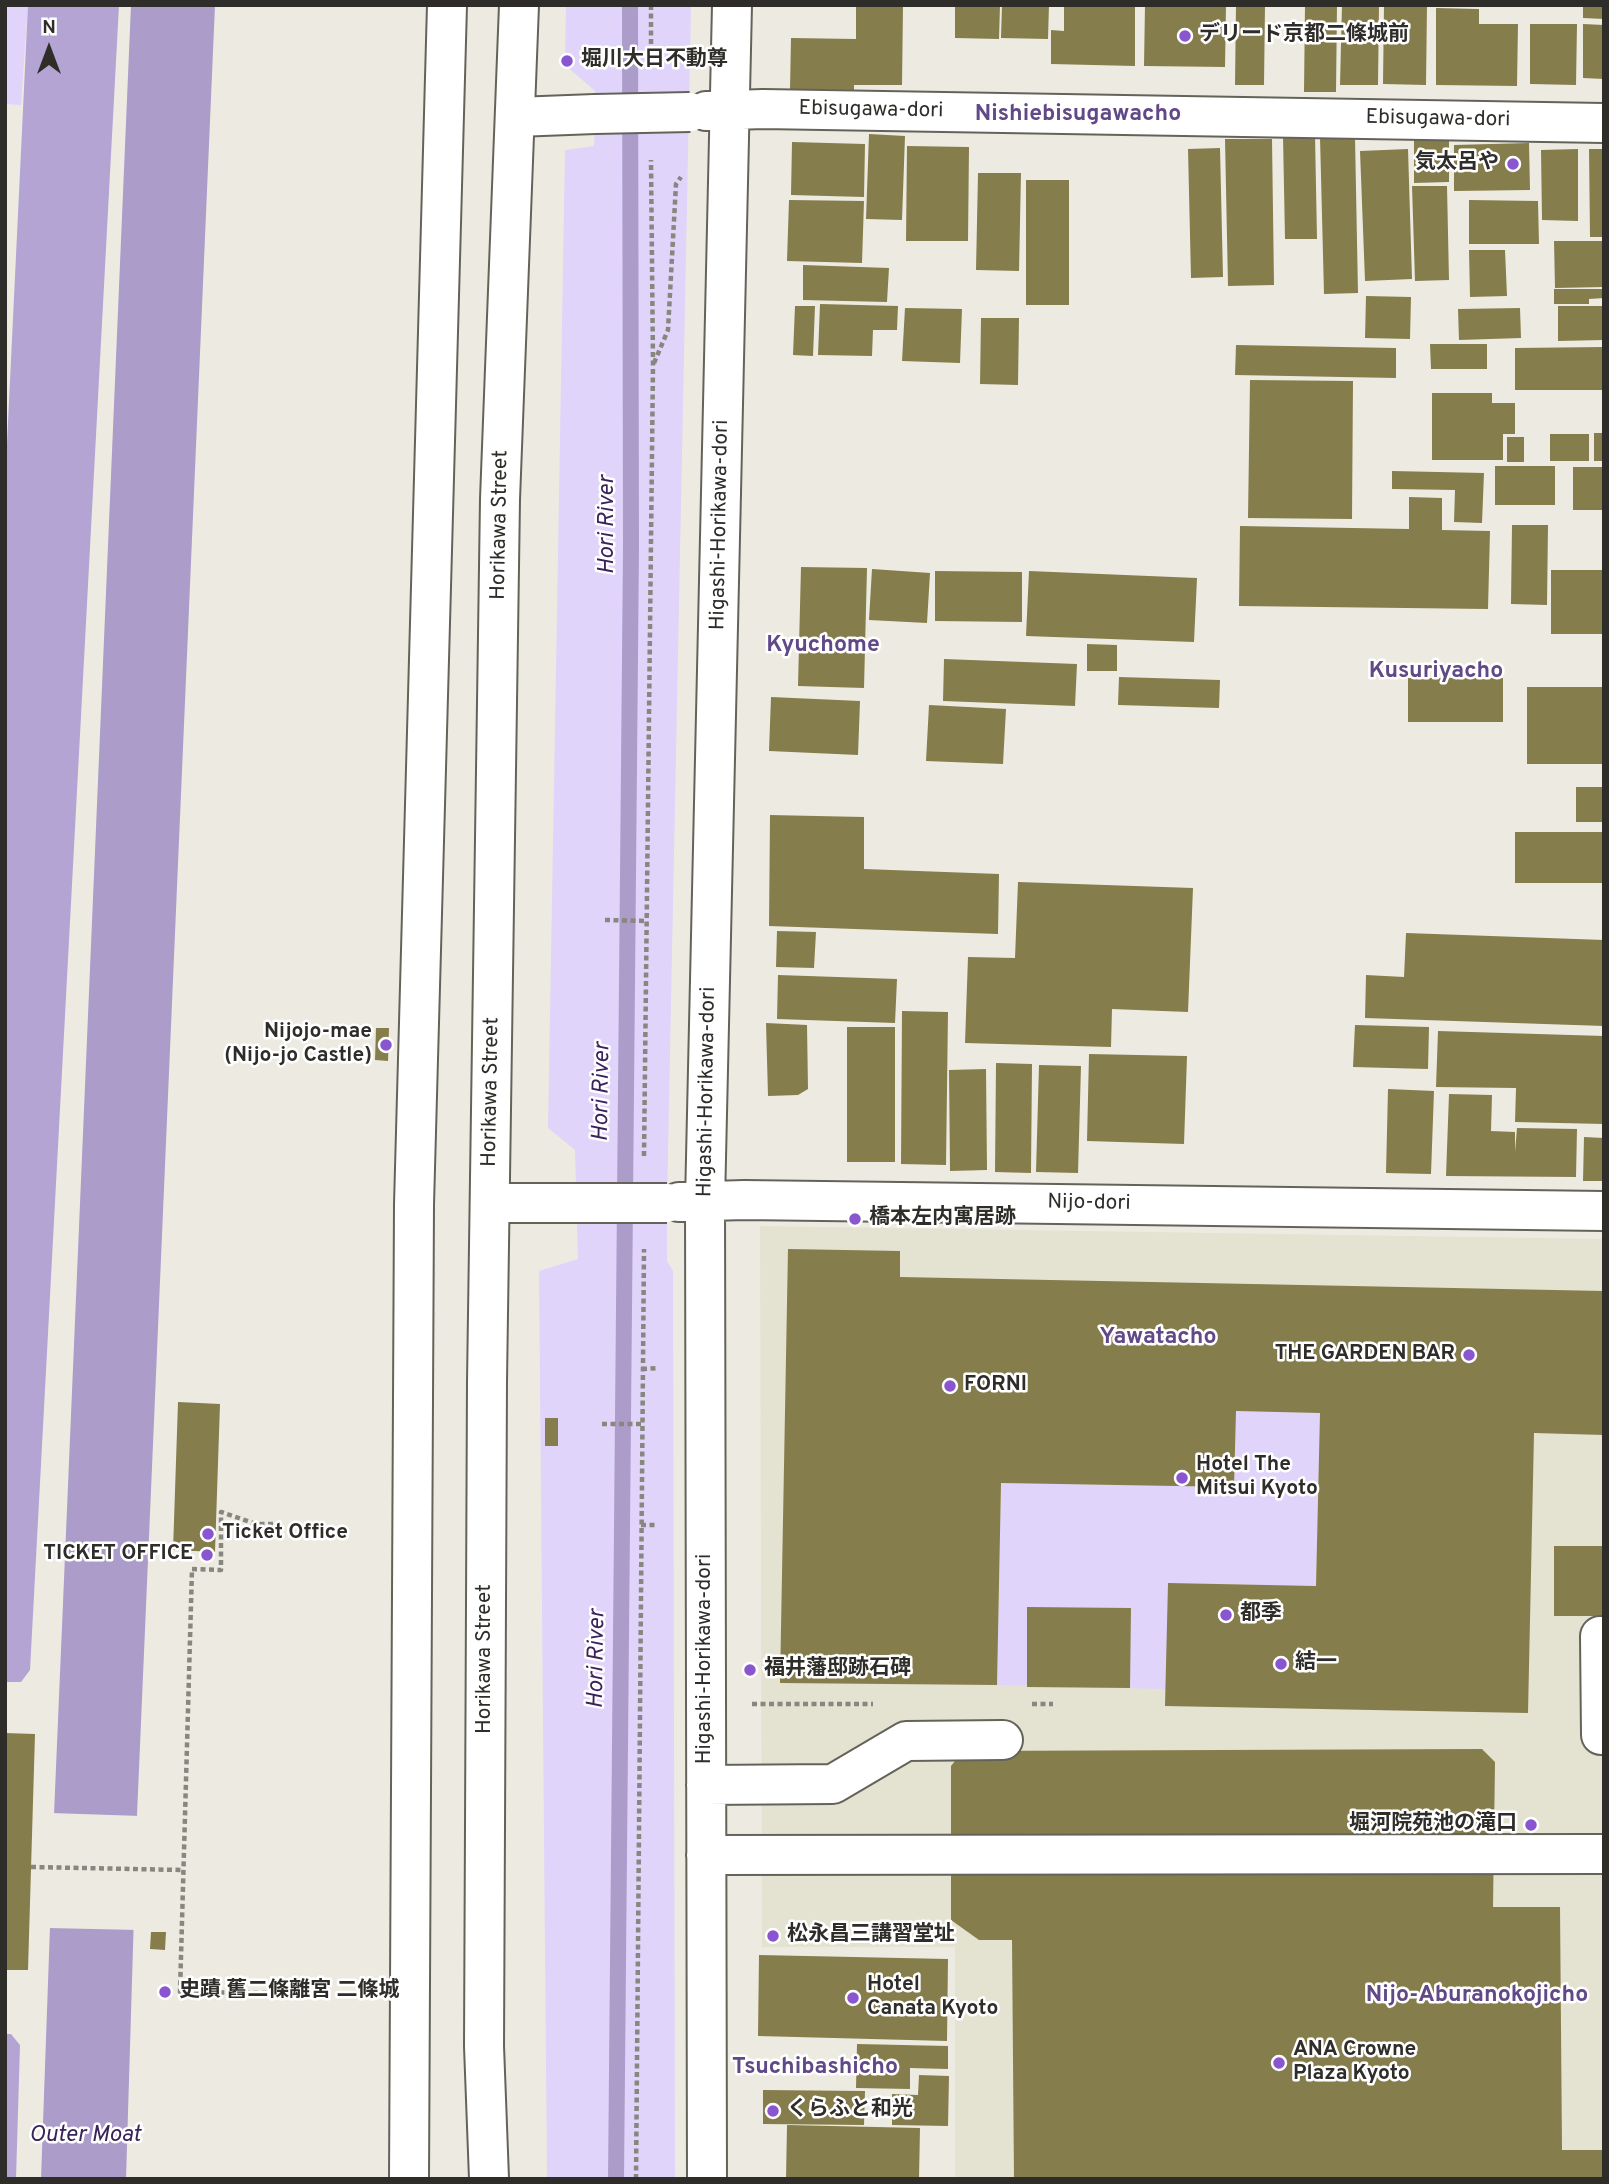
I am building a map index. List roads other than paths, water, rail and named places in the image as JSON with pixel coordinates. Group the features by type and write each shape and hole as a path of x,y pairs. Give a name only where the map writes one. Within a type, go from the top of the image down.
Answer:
{"street":[{"path":"409,2179 414,1204 447,5"},
{"name":"Horikawa Street","path":"489,2179 484,2032 490,1203 500,499 519,5"},
{"name":"Higashi-Horikawa-dori","path":"707,2179 705,1202 732,5"},
{"name":"Ebisugawa-dori","path":"516,117 730,111 1604,123"},
{"name":"Nijo-dori","path":"490,1203 705,1202 1604,1211"},
{"path":"1604,1636 1600,1636 1600,1648 1601,1735 1604,1735"},
{"path":"706,1785 833,1784 906,1741 1003,1740"},
{"path":"706,1855 1604,1854"}],"water":[{"name":"Outer Moat","path":"131,5 215,5 137,1815 126,2179 41,2179 54,1814"}],"waterway":[{"name":"Hori River","path":"616,2179 631,547 630,5"}],"place":[{"name":"デリード京都二條城前","path":"1185,36"},
{"name":"堀川大日不動尊","path":"567,61"},
{"name":"気太呂や","path":"1513,164"},
{"name":"Nijojo-mae (Nijo-jo Castle)","path":"386,1045"},
{"name":"橋本左内寓居跡","path":"855,1219"},
{"name":"THE GARDEN BAR","path":"1469,1355"},
{"name":"FORNI","path":"950,1386"},
{"name":"Hotel The Mitsui Kyoto","path":"1182,1478"},
{"name":"Ticket Office","path":"208,1534"},
{"name":"TICKET OFFICE","path":"207,1555"},
{"name":"都季","path":"1226,1615"},
{"name":"結一","path":"1281,1664"},
{"name":"福井藩邸跡石碑","path":"750,1670"},
{"name":"堀河院苑池の滝口","path":"1531,1825"},
{"name":"松永昌三講習堂址","path":"773,1936"},
{"name":"史蹟 舊二條離宮 二條城","path":"165,1992"},
{"name":"Hotel Canata Kyoto","path":"853,1998"},
{"name":"ANA Crowne Plaza Kyoto","path":"1279,2063"},
{"name":"くらふと和光","path":"773,2111"}],"district":[{"name":"Nishiebisugawacho","path":"1078,115"},
{"name":"Kyuchome","path":"823,646"},
{"name":"Kusuriyacho","path":"1436,672"},
{"name":"Yawatacho","path":"1158,1338"},
{"name":"Nijo-Aburanokojicho","path":"1477,1996"},
{"name":"Tsuchibashicho","path":"815,2068"}]}
